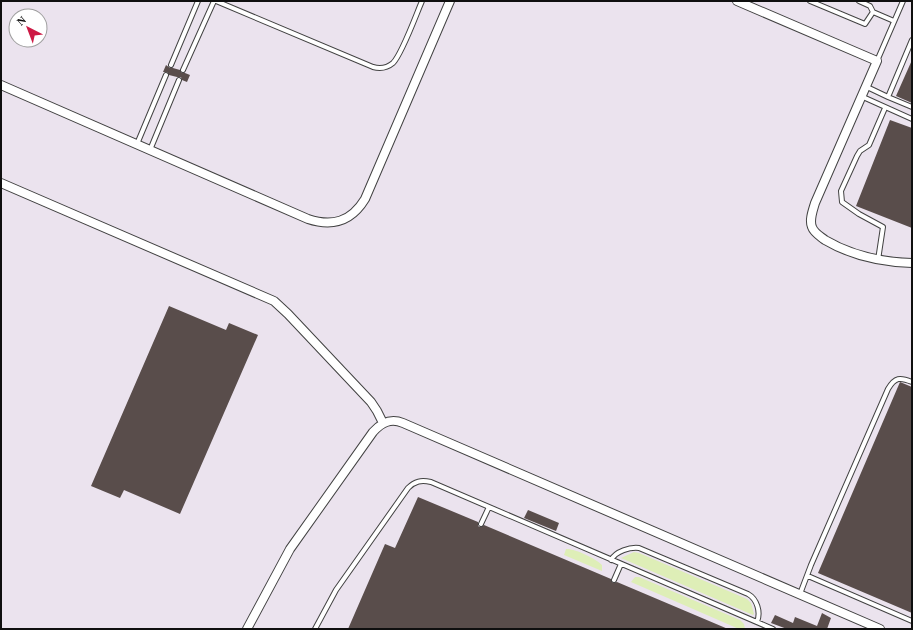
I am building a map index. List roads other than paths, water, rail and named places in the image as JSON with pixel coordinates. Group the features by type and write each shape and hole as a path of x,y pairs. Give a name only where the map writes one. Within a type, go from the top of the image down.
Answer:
{"street":[{"path":"1,85 316,222 328,224 341,221 352,214 365,199 450,1"},
{"path":"737,1 877,61 867,88 815,203 812,212 811,224 816,233 835,245 855,254 878,260 912,263"},
{"path":"1,183 274,301 371,402 383,423"},
{"path":"247,629 290,549 372,434 383,423 392,420 403,423 880,629"}],"lane":[{"path":"170,65 198,1"},
{"path":"183,70 215,1 373,67 381,68 389,66 399,56 422,1"},
{"path":"810,1 865,24 873,12"},
{"path":"859,1 870,6 873,12 894,21"},
{"path":"877,61 901,2"},
{"path":"888,97 912,40"},
{"path":"137,145 166,75"},
{"path":"150,150 179,80"},
{"path":"867,88 912,107"},
{"path":"863,97 912,119"},
{"path":"878,260 883,227 859,214 842,202 841,191 856,156 860,151 869,145 885,108"},
{"path":"800,595 811,565 888,389 893,382 899,378 912,382"},
{"path":"315,629 341,583 408,488 413,483 421,480 431,482 773,629"},
{"path":"481,524 489,507"},
{"path":"612,560 614,555 625,550 639,548 750,595 755,601 759,613 757,622"},
{"path":"614,580 621,564"},
{"path":"808,576 912,621"}]}
